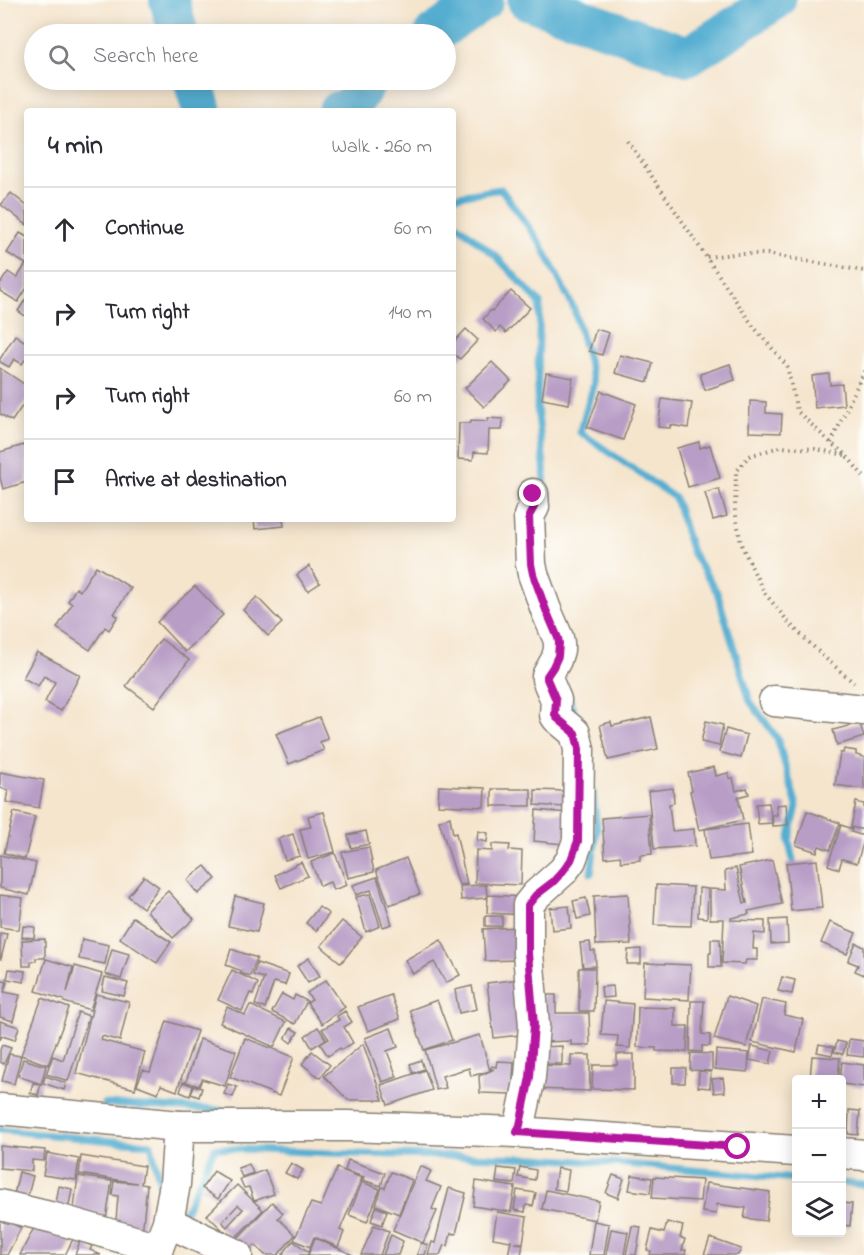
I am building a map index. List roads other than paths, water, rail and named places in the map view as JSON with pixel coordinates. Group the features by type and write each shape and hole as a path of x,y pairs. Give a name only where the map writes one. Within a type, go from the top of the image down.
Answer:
{"street":[{"path":"517,1132 530,1077 534,1025 528,953 528,905 536,895 553,882 571,860 578,841 580,790 580,758 577,738 575,733 555,715 556,700 547,679 558,656 559,643 531,564 529,516 534,507 533,494"},
{"path":"774,701 860,697"},
{"path":"0,1109 179,1126 348,1126 517,1132 792,1151"},
{"path":"160,1241 175,1184 179,1126"},
{"path":"846,1154 864,1155"},
{"path":"0,1205 160,1241 237,1255"}],"waterway":[{"path":"169,0 176,24"},
{"path":"449,24 484,0"},
{"path":"527,0 688,56 776,0"},
{"path":"196,90 201,108"},
{"path":"350,108 361,90"},
{"path":"456,196 501,189 541,244 574,309 594,382 580,432 675,498 692,552 717,592 750,701 777,738 797,806 789,841 793,861"},
{"path":"456,223 497,257 540,303 537,408 545,494"},
{"path":"545,511 545,554"},
{"path":"567,691 578,723"},
{"path":"591,873 597,830 593,792"},
{"path":"104,1104 255,1112"},
{"path":"0,1130 151,1144 162,1193"},
{"path":"182,1218 215,1148 537,1158 792,1179"},
{"path":"846,1183 864,1185"}]}
